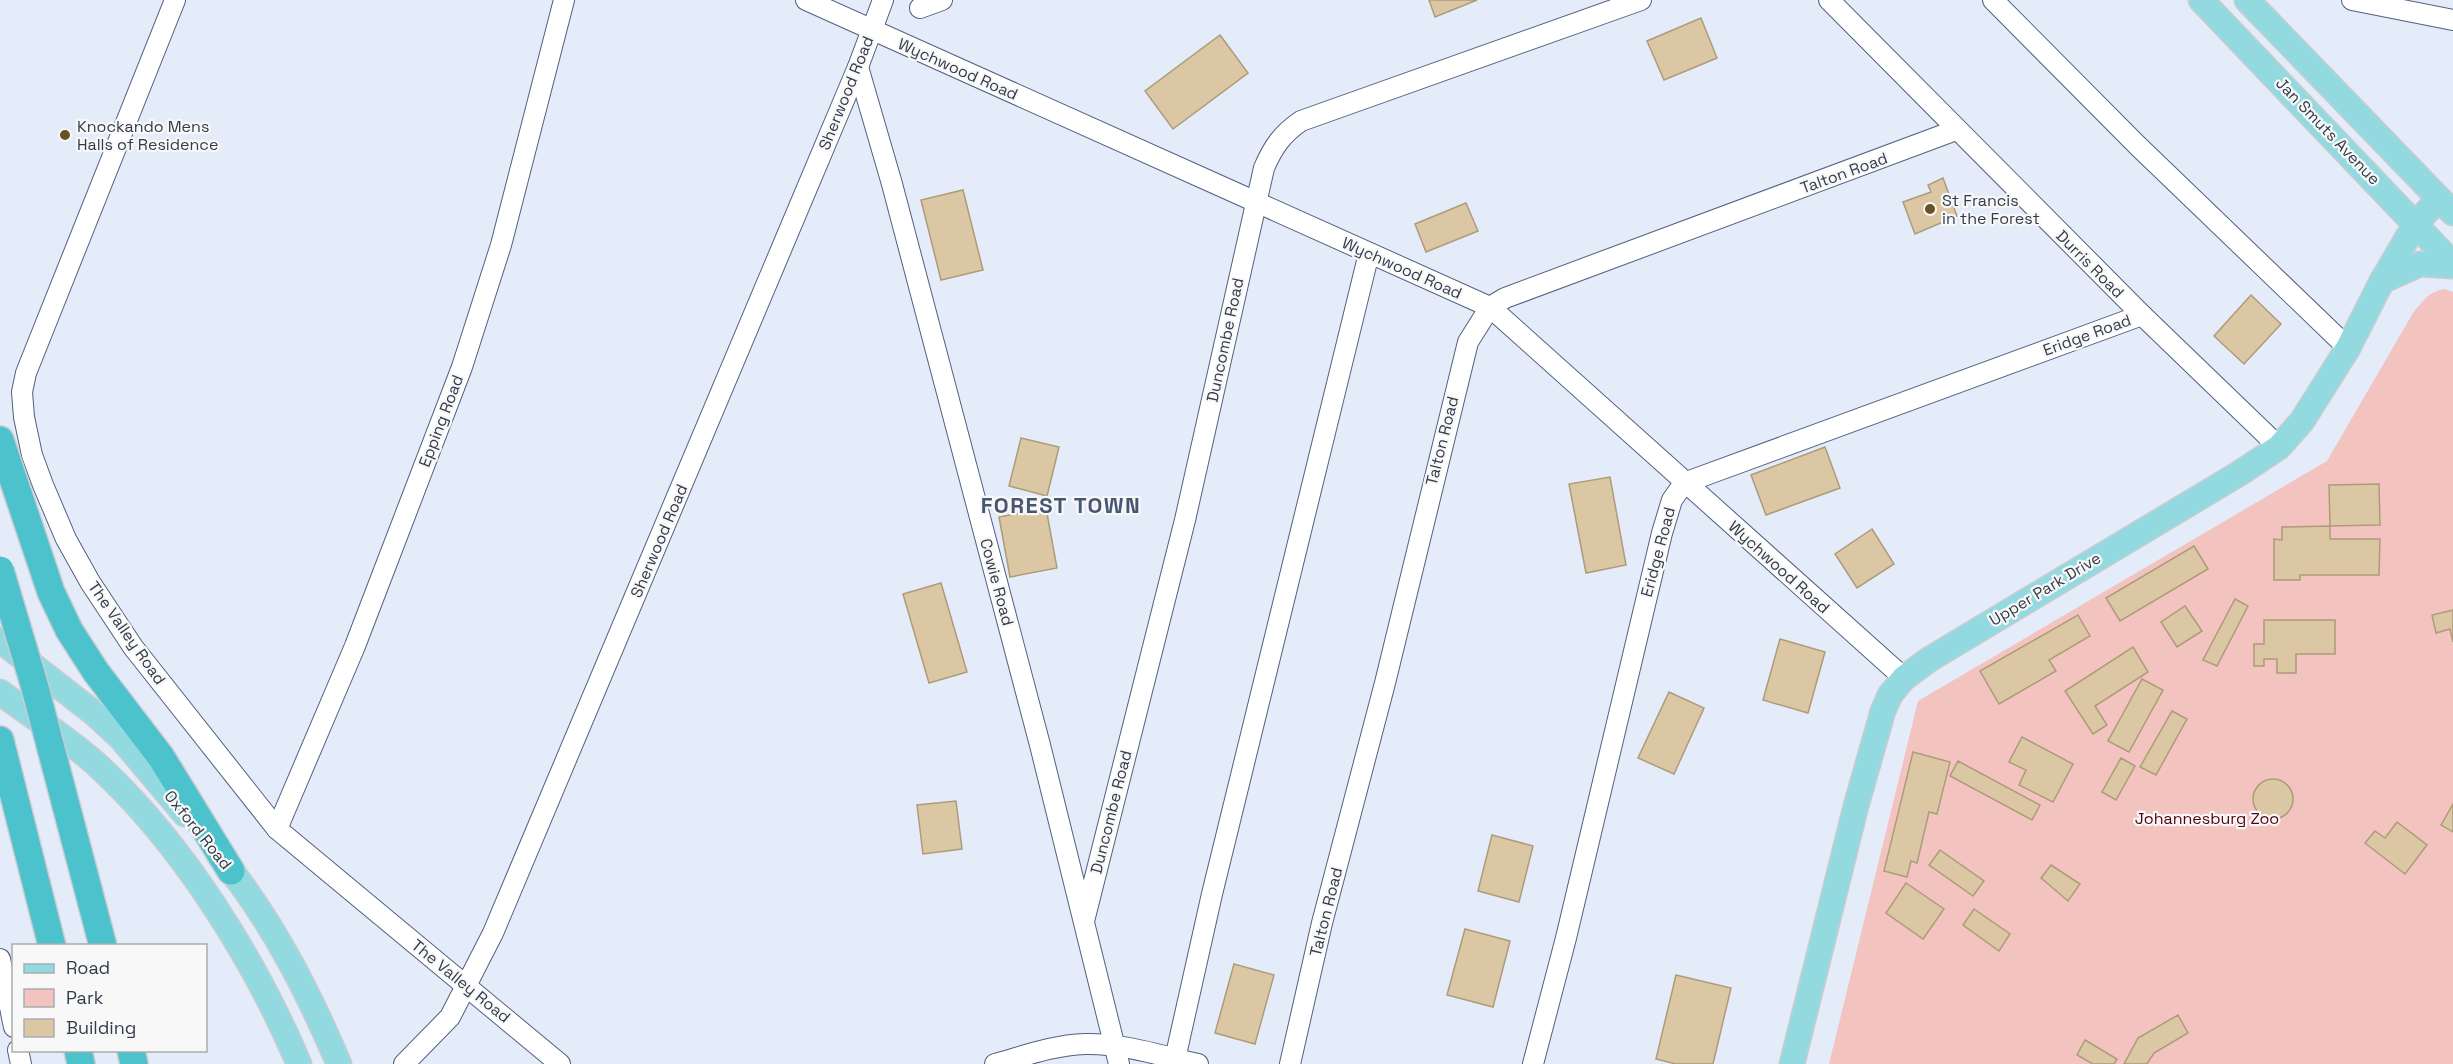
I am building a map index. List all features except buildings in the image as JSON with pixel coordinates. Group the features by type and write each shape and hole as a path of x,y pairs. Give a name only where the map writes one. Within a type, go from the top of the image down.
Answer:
{"highway":[{"path":"0,440 51,592 69,630 102,681 161,757 231,871"},
{"path":"0,570 34,684 103,944"},
{"path":"0,740 52,944"}],"main road":[{"name":"Jan Smuts Avenue","path":"2201,0 2453,265"},
{"name":"Jan Smuts Avenue","path":"2247,0 2446,206"},
{"name":"Upper Park Drive","path":"1792,1064 1856,806 1883,711 1890,695 1904,678 1930,658 2279,447 2302,422 2348,348 2382,281 2416,224 2446,206"},
{"path":"2382,281 2420,264 2453,265"},
{"name":"Oxford Road","path":"0,640 95,714 120,737 255,900 281,944 318,1016 339,1064"},
{"name":"Oxford Road","path":"0,692 93,761 163,839 225,921 248,960 299,1064"}],"street":[{"name":"The Valley Road","path":"175,0 32,355 22,392 24,417 32,455 66,539 108,612 277,829 560,1064"},
{"name":"Epping Road","path":"277,829 355,646 462,367 501,245 564,0"},
{"name":"Wychwood Road","path":"806,0 1490,307 1904,678"},
{"name":"Sherwood Road","path":"404,1064 450,1017 468,986 493,933 858,67 883,0"},
{"path":"920,8 942,0"},
{"name":"Duncombe Road","path":"1084,921 1185,520 1264,168 1274,147 1285,132 1301,121 1641,0"},
{"name":"Durris Road","path":"1829,0 2142,315 2279,447"},
{"path":"1993,0 2145,153 2348,348"},
{"path":"2352,0 2453,20"},
{"name":"Cowie Road","path":"858,67 895,195 1084,921 1116,1055"},
{"name":"Talton Road","path":"1290,1064 1322,923 1385,683 1449,413 1468,342 1490,307 1542,284 1956,130"},
{"path":"1174,1059 1212,894 1369,253"},
{"name":"Eridge Road","path":"1533,1064 1566,938 1662,533 1672,500 1684,483 2142,315"},
{"path":"0,959 12,1017"},
{"path":"995,1064 1044,1050 1085,1044 1116,1055 1174,1059 1198,1064"}],"green space":[{"name":"Johannesburg Zoo","path":"2445,289 2453,292 2453,1064 1829,1064 1918,701 2327,461 2413,313 2430,294"}],"place":[{"name":"Knockando Mens Halls of Residence","path":"65,135"},
{"name":"St Francis in the Forest","path":"1930,209"}],"district":[{"name":"FOREST TOWN","path":"1061,505"}]}
